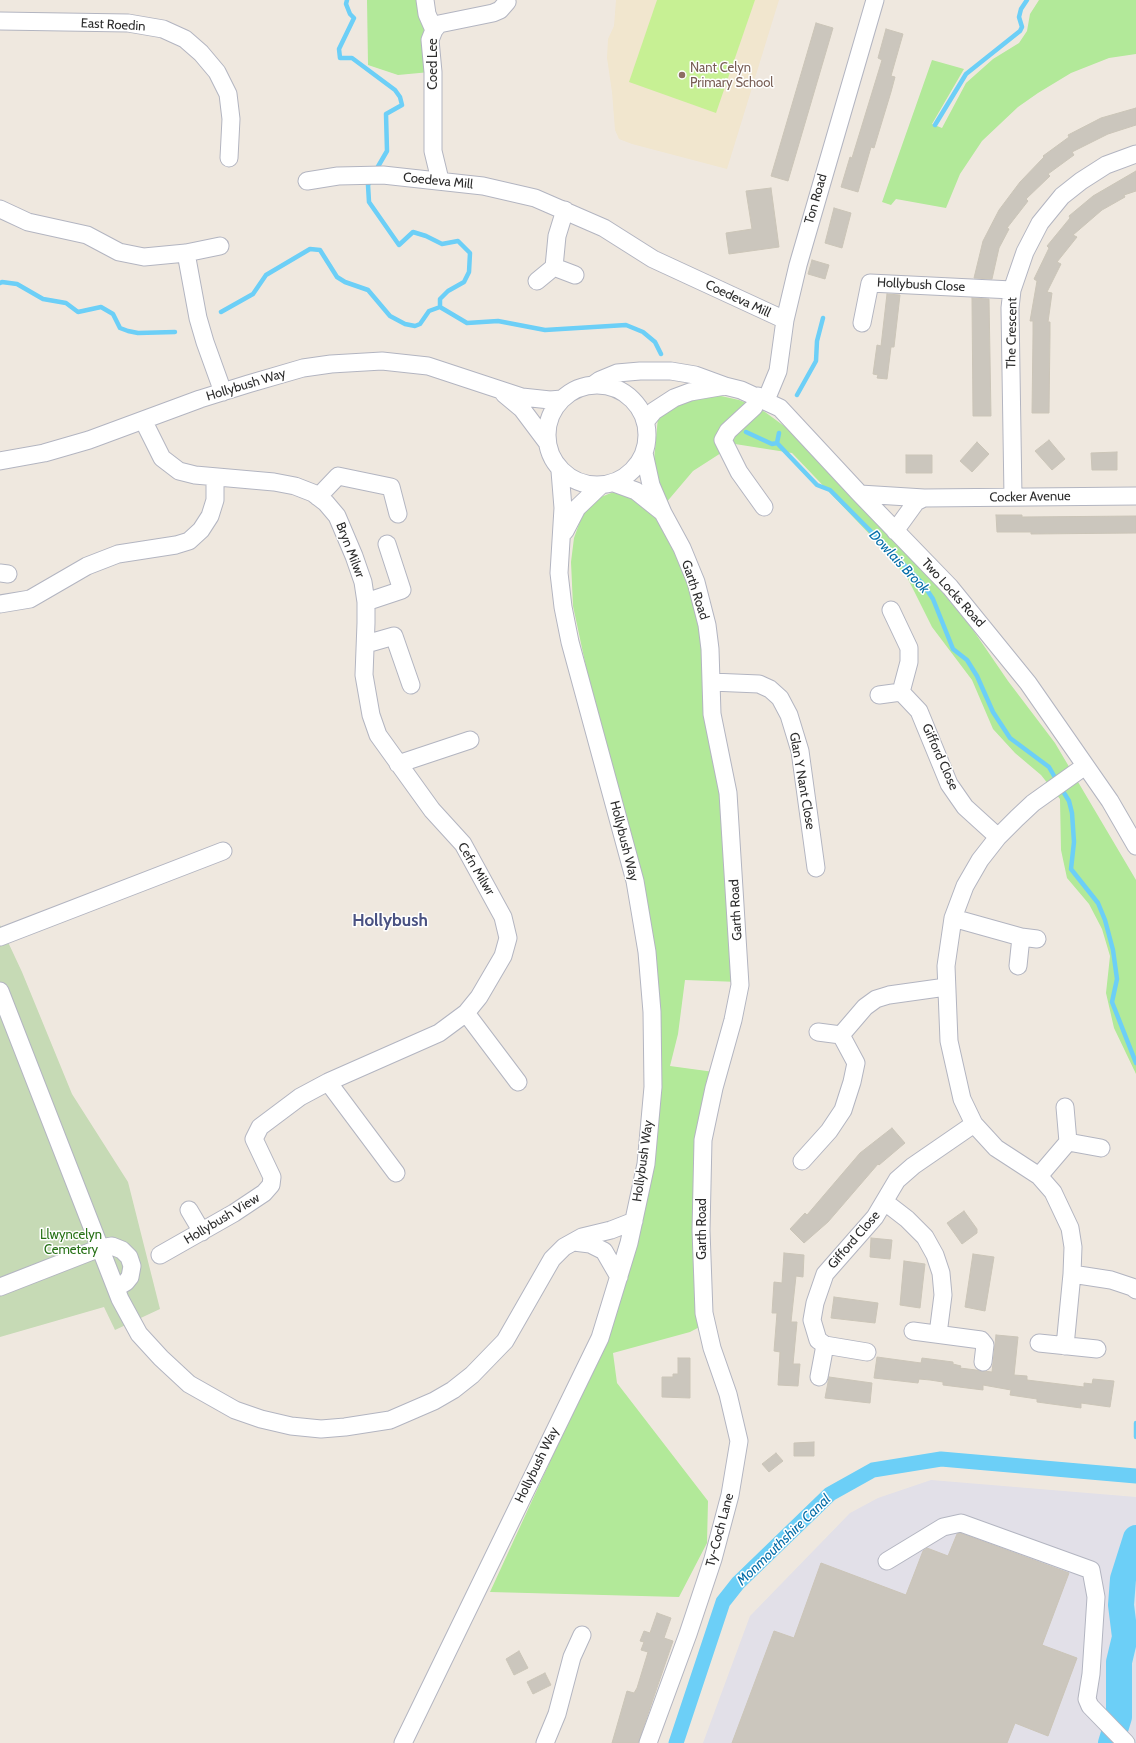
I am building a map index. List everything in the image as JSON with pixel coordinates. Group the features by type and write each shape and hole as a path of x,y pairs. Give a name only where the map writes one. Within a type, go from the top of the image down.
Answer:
{"street":[{"path":"425,0 427,14 434,30"},
{"name":"Coed Lee","path":"440,180 432,151 433,72 430,40 434,30 439,24 493,13 500,10 507,2 506,0"},
{"name":"Ton Road","path":"764,507 739,472 723,440 728,431 762,398 778,372 785,320 798,265 822,177 875,0"},
{"name":"East Roedin","path":"0,21 128,23 163,29 184,40 201,53 216,72 228,94 231,119 229,158"},
{"name":"The Crescent","path":"1013,497 1010,315 1012,290 1025,252 1040,223 1062,196 1081,180 1106,166 1136,154"},
{"name":"Coedeva Mill","path":"307,181 338,176 383,175 440,180 483,186 535,198 604,228 653,259 785,320"},
{"path":"0,209 28,222 87,235 119,252 144,257 186,253 220,246"},
{"path":"537,281 554,267 557,236 565,210"},
{"path":"186,253 198,318 223,392"},
{"path":"554,267 575,274"},
{"name":"Hollybush Close","path":"862,323 870,283 1012,290"},
{"name":"Hollybush Way","path":"0,461 44,453 89,440 223,392 303,368 331,364 382,361 428,366 498,389 532,398 562,399"},
{"name":"Two Locks Road","path":"592,385 617,373 640,371 671,372 695,375 741,390 762,398 780,408 895,531 950,587 987,631 1028,684 1110,801 1136,846"},
{"name":"Hollybush Way","path":"560,540 577,508 607,484 629,474 637,466 644,453 647,437 645,422 638,407 623,392 608,386 592,385 572,391 562,399 551,413 547,423 546,441 550,455 560,471 580,483 607,484"},
{"name":"Two Locks Road","path":"645,422 654,411 674,398 690,392 725,386"},
{"name":"Hollybush Way","path":"498,389 522,409 546,441"},
{"name":"Bryn Milwr","path":"143,420 155,447 162,458 169,466 179,471 215,477 274,482 295,486 313,493 337,516 346,534 362,582 366,602 364,675 371,715"},
{"name":"Garth Road","path":"644,453 651,485 662,513 682,548 696,582 709,643 712,714 728,793 740,985 733,1020 714,1088 703,1140 701,1230 704,1313"},
{"name":"Hollybush Way","path":"403,1743 600,1338 619,1277 634,1221 646,1164 653,1087 652,1012 647,952 635,882 570,642 560,585 560,540 563,508 560,471"},
{"path":"318,497 338,476 390,487 398,514"},
{"path":"0,604 30,599 87,566 118,554 176,545 189,541 201,530 210,516 215,500 215,477"},
{"name":"Garth Road","path":"607,484 636,491 651,502 662,513"},
{"name":"Cocker Avenue","path":"860,494 924,498 1136,496"},
{"path":"895,531 916,502 924,498"},
{"path":"366,602 402,590 387,544"},
{"path":"879,695 901,692 909,662 909,648 891,610"},
{"path":"366,644 394,636 411,685"},
{"name":"Glan Y Nant Close","path":"711,682 759,684 770,689 780,698 791,721 800,751 820,844 816,868"},
{"name":"Gifford Close","path":"901,692 919,711 949,784 965,807 998,837"},
{"name":"Cefn Milwr","path":"259,1152 254,1139 260,1127 300,1097 328,1082 439,1033 466,1014 479,997 503,956 508,938 503,916 463,844 432,810 398,764 378,735 371,715"},
{"path":"398,764 470,740"},
{"path":"1065,1346 1072,1274 1073,1247 1070,1228 1052,1192 1039,1176 996,1148 974,1124 962,1099 954,1071 949,1040 946,966 953,918 964,886 980,860 998,837 1033,803 1085,766"},
{"path":"0,938 223,851"},
{"path":"953,918 1029,938 1018,966"},
{"path":"841,1035 865,1008 876,1000 889,995 946,987"},
{"path":"0,993 116,1288 139,1334 160,1358 189,1384 235,1410 261,1419 291,1426 321,1429 345,1428 390,1420 415,1410 453,1390 472,1375 505,1341 552,1259 564,1247 582,1237 611,1230 634,1221"},
{"path":"466,1014 518,1082"},
{"path":"818,1032 841,1035"},
{"path":"802,1161 829,1131 843,1110 852,1082 856,1063 841,1035"},
{"path":"328,1082 396,1172"},
{"path":"1039,1176 1068,1142 1066,1107"},
{"name":"Gifford Close","path":"825,1345 818,1340 812,1320 815,1303 825,1274 875,1217 885,1202 896,1180 913,1166 974,1124"},
{"path":"1068,1142 1101,1148"},
{"name":"Hollybush View","path":"160,1255 202,1232 264,1193 271,1185 272,1177 259,1152"},
{"name":"Gifford Close","path":"885,1202 907,1219 925,1237 935,1255 941,1273 943,1295 938,1334"},
{"path":"189,1210 202,1232"},
{"path":"574,1242 590,1244 604,1252 619,1277"},
{"path":"0,1287 100,1248 112,1246 122,1250 129,1257 132,1266 130,1277 126,1282 116,1288"},
{"path":"1072,1274 1112,1280 1132,1286 1136,1290"},
{"name":"Ty-Coch Lane","path":"648,1743 688,1634 713,1559 730,1495 739,1441 728,1394 712,1348 704,1313"},
{"path":"913,1330 981,1340 985,1346 983,1362"},
{"path":"1039,1343 1097,1349"},
{"path":"819,1377 825,1345 867,1352"},
{"path":"887,1561 943,1527 961,1524 1091,1570 1096,1597 1091,1674 1087,1699 1090,1706 1124,1741"},
{"path":"545,1743 557,1714 572,1656 582,1634"}],"shaded area":[{"name":"Nant Celyn Primary School","path":"616,0 779,0 727,169 632,144 619,139 615,130 612,92 607,58 608,39 614,26"},
{"path":"931,1480 1136,1497 1136,1743 703,1743 750,1616 850,1513 878,1498"}],"green space":[{"path":"367,0 422,0 430,72 398,75 368,65"},
{"path":"657,0 755,0 716,113 629,82"},
{"path":"1039,0 1136,0 1136,54 1109,58 1071,73 1018,107 982,141 960,174 946,208 896,199 891,205 882,202 932,60 964,69 932,124 942,128 966,83 993,59 1019,43 1027,31 1030,14"},
{"path":"721,396 739,400 765,412 795,434 924,570 971,627 1008,681 1055,743 1136,880 1136,1074 1114,1028 1106,993 1110,956 1102,929 1089,904 1067,878 1061,850 1060,799 1041,775 1015,753 993,729 972,680 932,627 908,579 876,541 792,453 735,444 693,471 665,504 656,481 654,460 658,417 675,404 701,397"},
{"path":"621,492 628,494 660,516 698,604 717,767 739,982 685,980 678,1034 670,1066 714,1072 706,1101 711,1321 690,1332 613,1353 617,1383 708,1501 707,1543 679,1597 490,1592 600,1353 660,1097 661,1035 658,983 653,943 637,855 588,676 573,606 571,562 574,538 579,524 584,513 601,497 611,493"},
{"name":"Llwyncelyn Cemetery","path":"0,925 22,972 72,1094 128,1182 160,1309 115,1330 104,1307 0,1337"}],"building":[{"path":"816,23 833,28 788,181 771,176"},
{"path":"886,29 903,34 891,76 895,77 891,92 874,148 871,147 858,192 841,187 850,157 852,158 882,60 878,58"},
{"path":"1136,108 1136,125 1108,134 1072,152 1074,155 1048,174 1050,176 1026,199 1028,201 1007,228 1009,229 999,248 992,279 974,278 983,241 999,210 1020,182 1044,157 1043,156 1069,137 1068,135 1101,118"},
{"path":"1136,171 1136,191 1124,195 1125,197 1102,210 1073,235 1077,237 1057,262 1061,264 1047,292 1052,293 1048,322 1050,322 1049,413 1032,413 1033,321 1030,321 1037,281 1034,279 1049,248 1047,246 1070,218 1069,216 1093,196"},
{"path":"771,188 779,247 729,254 726,233 752,229 746,191"},
{"path":"834,208 851,213 842,248 825,243"},
{"path":"812,260 829,265 825,279 808,274"},
{"path":"887,294 900,295 894,347 891,347 887,379 877,378 878,375 873,374 877,345 881,346"},
{"path":"972,298 989,299 991,416 973,416"},
{"path":"1049,440 1065,459 1052,470 1035,451"},
{"path":"977,442 989,454 972,472 960,461"},
{"path":"1117,452 1117,470 1092,470 1091,453"},
{"path":"906,455 932,455 932,473 906,473"},
{"path":"996,515 1022,515 1022,517 1136,516 1136,533 1031,534 1031,532 997,532"},
{"path":"892,1128 905,1143 879,1165 878,1164 828,1222 804,1243 790,1229 805,1213 807,1215 860,1153"},
{"path":"964,1211 977,1229 977,1233 962,1244 947,1223"},
{"path":"871,1238 892,1240 890,1259 870,1257"},
{"path":"784,1253 804,1255 803,1277 796,1276 791,1322 797,1322 793,1364 800,1364 798,1386 778,1385 780,1352 774,1351 777,1313 772,1313 774,1282 782,1283"},
{"path":"973,1254 994,1257 985,1311 965,1307"},
{"path":"904,1261 925,1264 920,1308 900,1305"},
{"path":"834,1297 878,1303 875,1323 831,1318"},
{"path":"996,1335 1018,1337 1014,1375 1027,1376 1027,1380 1084,1387 1084,1383 1092,1384 1093,1379 1114,1381 1110,1407 1081,1403 1081,1408 1037,1402 1037,1399 1010,1395 1011,1390 983,1385 983,1390 943,1385 943,1382 930,1380 919,1379 918,1383 874,1378 877,1357 921,1363 922,1358 953,1362 953,1364 961,1366 960,1368 992,1372"},
{"path":"678,1358 690,1358 690,1398 662,1397 662,1377 673,1377 673,1374 678,1374"},
{"path":"829,1377 872,1383 870,1403 825,1398"},
{"path":"814,1442 814,1456 794,1456 794,1443"},
{"path":"776,1453 783,1461 769,1472 762,1464"},
{"path":"960,1533 1069,1573 1042,1645 1077,1658 1048,1736 1015,1723 1007,1743 732,1743 774,1631 794,1638 821,1563 906,1595 923,1551 927,1548 948,1556 957,1534"},
{"path":"657,1613 671,1618 664,1638 673,1641 638,1743 612,1743 627,1691 634,1693 637,1688 648,1652 641,1650 644,1642 640,1641 644,1631 650,1633"},
{"path":"519,1651 528,1668 514,1675 506,1659"},
{"path":"545,1673 551,1685 533,1694 527,1682"}],"waterway":[{"path":"347,0 346,4 350,14 354,18 339,49 340,58 352,58 395,90 400,97 402,105 386,114 387,151 376,170"},
{"name":"Dowlais Brook","path":"935,125 966,74 1020,31 1022,27 1019,17 1021,9 1027,0"},
{"path":"372,179 368,185 369,202 399,245 413,232 426,236 442,244 458,241 470,253 469,272 464,282 448,291 440,299 440,307"},
{"path":"221,312 253,294 266,275 310,249 320,250 337,277 345,282 368,290 390,316 405,324 415,326 420,324 429,311 440,307 467,323 498,321 545,330 626,325 643,332 655,342 661,354"},
{"path":"0,283 17,284 43,299 66,303 78,312 101,307 113,314 120,328 128,331 138,333 175,332"},
{"name":"Dowlais Brook","path":"797,395 816,361 817,341 823,318"},
{"name":"Dowlais Brook","path":"746,432 772,444 777,443 817,485 830,490 923,584 933,599 953,649 967,660 977,676 993,712 1010,738 1049,767 1057,781"},
{"name":"Dowlais Brook","path":"777,443 779,433"},
{"name":"Dowlais Brook","path":"1061,788 1069,801 1072,813 1074,842 1071,869 1098,903 1105,920 1113,950 1117,979 1112,1002 1136,1063"},
{"name":"Dowlais Brook","path":"1136,1423 1136,1437"},
{"name":"Monmouthshire Canal","path":"676,1743 723,1602 738,1583 830,1494 873,1470 941,1459 1136,1476"},
{"name":"Dowlais Brook","path":"1111,1743 1119,1717 1119,1662 1125,1637 1121,1605 1123,1579 1136,1538"}],"place":[{"name":"Nant Celyn Primary School","path":"682,75"}],"district":[{"name":"Hollybush","path":"390,921"}]}
